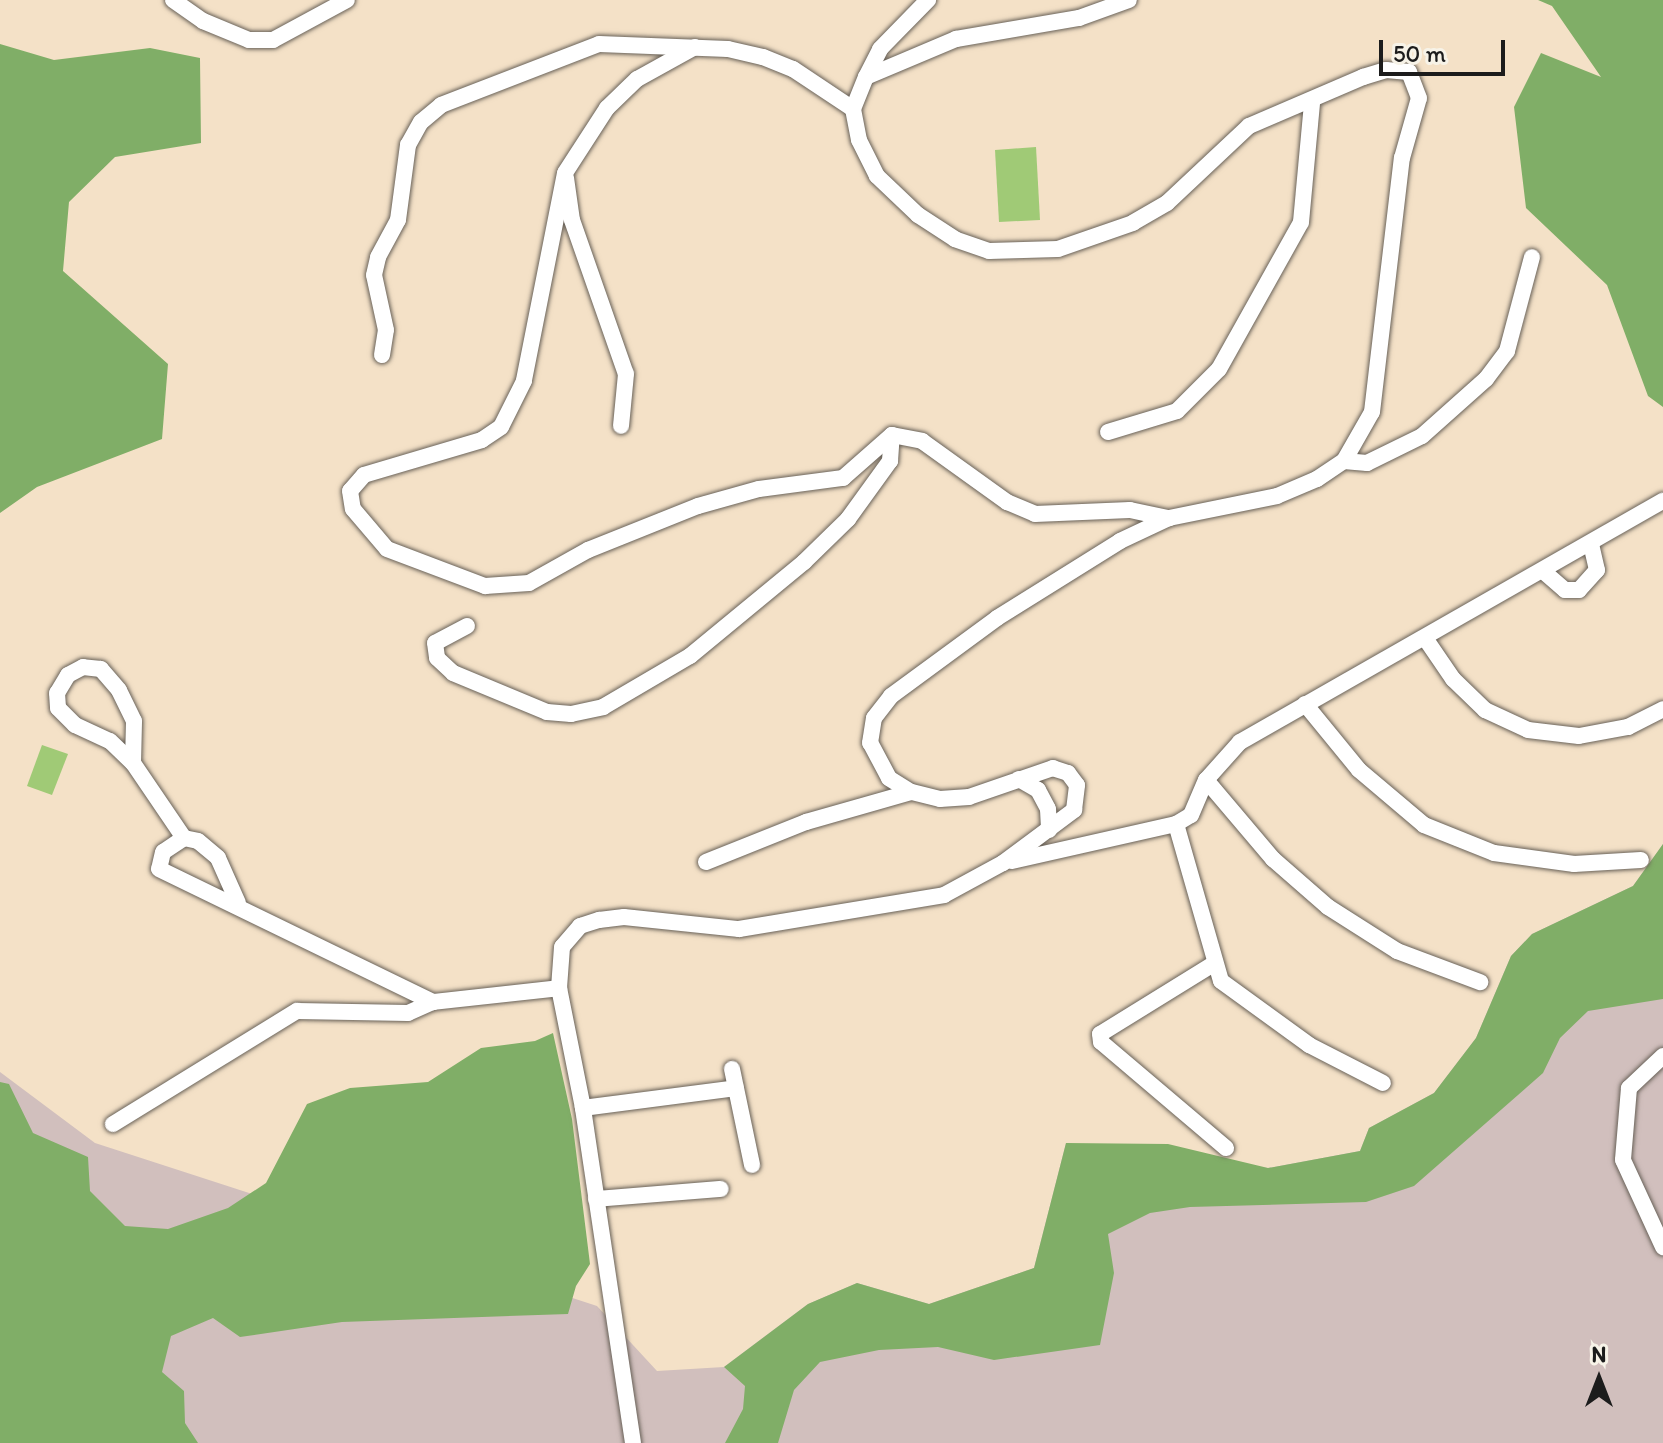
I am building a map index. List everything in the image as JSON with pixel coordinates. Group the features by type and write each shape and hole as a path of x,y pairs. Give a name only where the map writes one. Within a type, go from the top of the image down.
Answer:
{"street":[{"path":"173,0 203,21 249,40 273,40 347,0"},
{"path":"928,0 880,49 866,77 853,109 859,140 877,176 918,215 955,239 989,251 1024,254 1058,249 1133,223 1167,203 1249,126 1312,103 1386,70 1409,72 1419,98 1402,158 1372,412 1344,461"},
{"path":"866,77 956,39 1079,18 1129,0"},
{"path":"382,355 386,330 374,275 398,220 408,145 421,122 441,105 517,80 577,49 599,44 695,47 763,57 793,69 853,109"},
{"path":"695,47 637,79 607,108 565,173 524,381 501,427 482,440 364,475 350,491 353,509 387,549 485,586 529,583 588,550 698,506 759,489 843,478 892,435"},
{"path":"1108,432 1177,411 1219,369 1301,222 1312,103"},
{"path":"565,173 572,220 626,374 621,426"},
{"path":"633,1443 583,1108 559,988 562,947 580,926 599,920 624,917 739,929 944,895 1003,863 1074,810 1077,785 1068,773 1053,768 969,797 940,799 911,792 889,778 870,743 874,718 891,696 997,618 1120,541 1169,518 1277,496 1344,461 1367,463 1422,436 1486,379 1507,351 1532,257"},
{"path":"892,435 922,441 1007,502 1035,514 1130,510 1169,518"},
{"path":"467,626 435,643 437,658 453,673 547,712 603,707 690,656 804,562 848,519 890,461 892,435"},
{"path":"1003,863 1176,824 1191,815 1206,780 1240,742 1663,501"},
{"path":"1543,571 1565,590 1579,590 1597,570 1591,544"},
{"path":"1425,638 1453,679 1485,710 1528,730 1579,736 1628,727 1663,709"},
{"path":"133,763 134,721 119,690 101,669 83,667 68,675 57,693 58,708 133,763 184,838 198,841 218,858 238,903"},
{"path":"1305,704 1359,770 1424,825 1494,853 1574,864 1641,860"},
{"path":"1019,779 1038,790 1048,809 1049,830"},
{"path":"1206,780 1273,859 1328,907 1397,951 1480,982"},
{"path":"706,862 806,822 911,792"},
{"path":"1176,824 1215,963 1234,994 1309,1045 1383,1083"},
{"path":"184,838 163,852 159,869 238,903 433,1002"},
{"path":"1215,963 1104,1026 1100,1034 1101,1042 1226,1148"},
{"path":"113,1124 297,1011 408,1013 433,1002 559,988"},
{"path":"1663,1056 1629,1088 1623,1160 1663,1247"},
{"path":"732,1069 752,1165"},
{"path":"583,1108 736,1088"},
{"path":"596,1199 721,1189"}],"shaded area":[{"path":"1663,844 1663,1443 0,1443 0,1072 95,1143 597,1306 657,1371 724,1367 808,1304 857,1283 929,1304 1034,1268 1066,1143 1268,1168 1360,1151 1369,1128 1434,1093 1476,1038 1511,956 1532,934 1633,886"}],"green space":[{"path":"1538,0 1663,0 1663,407 1648,396 1607,285 1526,208 1514,107 1541,53 1601,77 1552,6"},
{"path":"0,44 54,60 150,48 200,58 201,143 115,157 69,202 63,271 168,364 162,439 37,487 0,513"},
{"path":"1036,147 1040,220 999,222 995,150"},
{"path":"42,745 68,754 52,795 27,786"},
{"path":"1663,844 1663,999 1588,1011 1560,1038 1543,1073 1414,1186 1366,1202 1190,1207 1150,1213 1108,1234 1114,1273 1100,1345 994,1360 938,1347 879,1350 820,1362 794,1390 778,1443 725,1443 743,1409 745,1386 724,1367 808,1304 857,1283 929,1304 1034,1268 1066,1143 1168,1144 1268,1168 1360,1151 1369,1128 1434,1093 1476,1038 1511,956 1532,934 1633,886"},
{"path":"553,1033 572,1119 590,1264 576,1286 568,1314 342,1322 240,1337 213,1318 171,1336 162,1372 184,1391 185,1423 198,1443 0,1443 0,1082 9,1084 33,1133 88,1157 90,1191 125,1226 168,1229 228,1208 266,1183 307,1104 350,1088 428,1082 481,1048 535,1041"}]}
